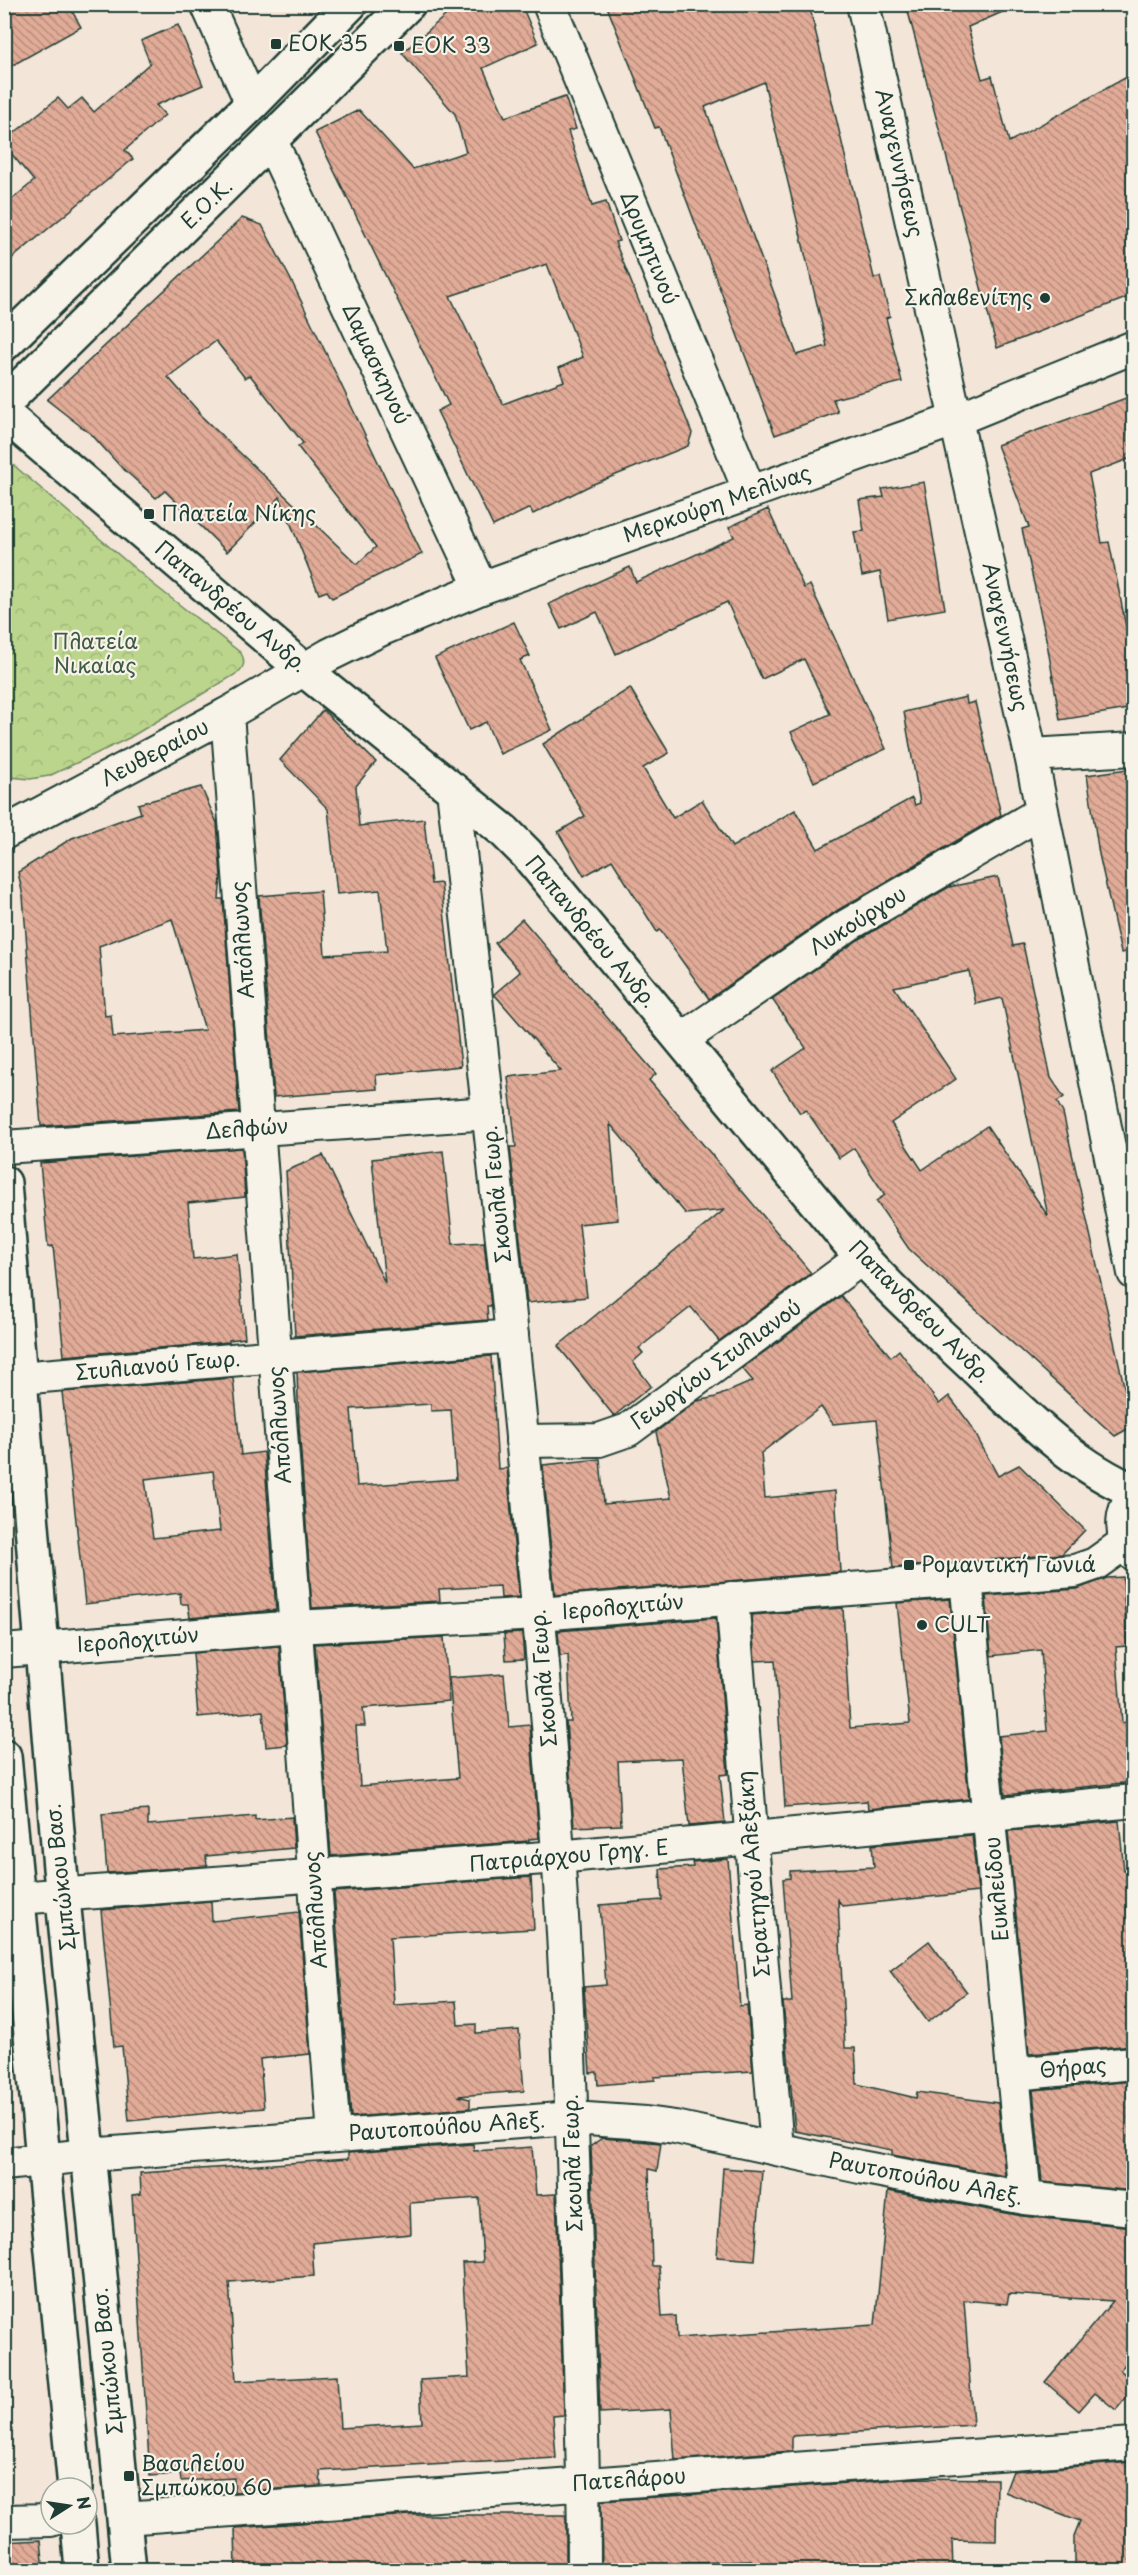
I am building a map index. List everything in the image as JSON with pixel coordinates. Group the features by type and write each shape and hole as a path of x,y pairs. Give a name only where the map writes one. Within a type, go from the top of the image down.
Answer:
{"main road":[{"name":"Ε.Ο.Κ.","path":"4,344 252,104 350,4"},
{"name":"Ε.Ο.Κ.","path":"4,403 272,141 408,4"},
{"name":"Παπανδρέου Ανδρ.","path":"4,414 303,669 504,831 527,854 862,1258 929,1326 1059,1444 1091,1470 1134,1493"},
{"name":"Σμπώκου Βασ.","path":"4,1183 63,1896 129,2571"},
{"name":"Σμπώκου Βασ.","path":"4,1756 11,1899 44,2160 74,2476"},
{"path":"79,2536 82,2571"}],"street":[{"path":"207,4 252,104"},
{"name":"Δρυμητινού","path":"549,4 750,492"},
{"name":"Αναγεννήσεως","path":"863,4 1031,755 1134,1273"},
{"name":"Δαμασκηνού","path":"272,141 481,588"},
{"name":"Μερκούρη Μελίνας","path":"303,669 364,637 481,588 957,418 1134,347"},
{"name":"Λευθεραίου","path":"4,833 226,714 303,669"},
{"name":"Απόλλωνος","path":"226,714 333,2136"},
{"path":"1031,755 1134,749"},
{"name":"Σκουλά Γεωρ.","path":"453,789 512,1336 539,1614 558,1857 572,2118 584,2484 584,2571"},
{"name":"Λυκούργου","path":"681,1040 848,925 1042,812"},
{"name":"Δελφών","path":"4,1147 489,1113"},
{"name":"Γεωργίου Στυλιανού","path":"522,1441 599,1440 628,1430 862,1258"},
{"name":"Στυλιανού Γεωρ.","path":"19,1378 512,1336"},
{"path":"1130,1549 1122,1520 1134,1493"},
{"name":"Ιερολοχιτών","path":"4,1651 295,1627 539,1614 1075,1571 1130,1549"},
{"name":"Ευκλείδου","path":"966,1579 1025,2198"},
{"name":"Στρατηγού Αλεξάκη","path":"732,1598 777,2149"},
{"name":"Πατριάρχου Γρηγ. Ε","path":"11,1899 558,1857 1134,1801"},
{"name":"Θήρας","path":"1013,2074 1134,2063"},
{"name":"Ραυτοπούλου Αλεξ.","path":"4,2164 88,2155 572,2118 646,2123 1025,2198 1134,2209"},
{"name":"Πατελάρου","path":"124,2518 1134,2444"},
{"path":"4,2521 39,2520"}],"green space":[{"name":"Πλατεία Νικαίας","path":"4,457 153,584 241,653 244,662 236,674 129,738 49,776 30,779 10,777 5,773"}],"building":[{"path":"4,4 68,4 81,27 4,70"},
{"path":"459,4 521,4 538,43 483,68 505,117 565,97 576,129 568,131 592,206 606,202 619,241 615,242 692,433 688,446 591,485 533,514 530,508 493,526 437,411 449,405 315,132 359,110 413,169 466,152 455,114 402,53","holes":["547,264 583,357 559,368 564,381 503,404 450,296"]},
{"path":"606,4 809,4 874,278 880,277 890,316 886,318 902,382 833,399 838,412 775,435 659,127 655,128","holes":["764,82 827,346 797,355 705,107"]},
{"path":"906,4 1021,4 968,27 982,79 992,76 1009,142 1134,73 1134,295 997,348"},
{"path":"178,25 203,85 156,105 165,115 125,150 133,159 4,265 4,206 34,181 4,145 4,141 58,98 68,109 82,98 94,112 150,63 141,41"},
{"path":"242,218 262,225 292,282 422,554 332,598 327,591 319,594 280,497 227,552 165,491 156,498 120,466 92,435 47,400","holes":["216,341 245,378 250,375 303,443 298,447 376,547 357,564 198,413 168,377"]},
{"path":"1134,395 1134,457 1089,474 1102,543 1109,542 1134,667 1134,708 1060,720 1047,643 1022,529 1029,527 997,445"},
{"path":"924,482 945,609 888,619 880,572 862,576 854,532 864,531 859,500 884,497 882,489"},
{"path":"768,509 804,588 810,585 886,749 814,782 791,732 830,714 804,659 762,679 727,602 616,654 597,612 561,629 549,604 630,567 636,582 734,537 729,527"},
{"path":"514,622 530,656 520,660 552,730 500,754 486,722 469,730 435,658"},
{"path":"630,688 669,753 643,768 673,818 702,800 732,847 795,810 818,849 912,798 915,805 920,803 904,712 966,697 967,704 975,702 1001,815 838,910 709,999 660,930 657,932 612,860 584,876 558,832 585,816 543,744"},
{"path":"323,710 376,762 356,786 359,826 424,819 431,884 441,883 461,1066 376,1075 377,1089 274,1097 259,896 320,891 325,955 387,951 380,890 337,894 328,809 280,760"},
{"path":"1134,768 1134,951 1121,953 1099,854 1087,775"},
{"path":"201,787 217,823 221,877 219,899 223,899 239,1112 41,1126 23,896 18,872 72,838 141,813 138,804","holes":["172,919 205,1030 113,1037 111,1015 105,1016 99,946"]},
{"path":"998,877 1013,946 1023,944 1051,1078 1064,1097 1057,1102 1063,1113 1133,1426 1115,1436 909,1249 876,1201 885,1195 854,1148 839,1158 806,1110 800,1113 772,1071 806,1048 772,999 858,940 949,887","holes":["969,971 976,1004 1002,998 1048,1216 987,1126 922,1170 891,1123 956,1079 894,987"]},
{"path":"522,919 656,1074 649,1080 811,1273 719,1341 691,1307 639,1348 643,1353 633,1362 651,1386 614,1416 558,1346 724,1210 686,1214 610,1124 618,1220 579,1224 587,1297 527,1303 510,1147 516,1147 508,1077 561,1071 494,994 520,972 495,943"},
{"path":"242,1148 245,1197 188,1203 193,1259 237,1254 245,1338 229,1340 229,1342 64,1356 53,1246 48,1247 40,1163"},
{"path":"443,1151 453,1244 484,1242 491,1306 487,1306 488,1320 295,1336 286,1171 323,1155 385,1283 372,1159"},
{"path":"841,1296 891,1357 899,1350 939,1404 949,1396 970,1424 998,1476 1019,1465 1085,1530 1062,1554 893,1568 877,1420 833,1424 821,1407 761,1453 765,1498 835,1491 840,1572 555,1595 543,1465 600,1459 604,1504 671,1498 656,1432 697,1401 716,1397 753,1381 742,1368"},
{"path":"491,1356 498,1469 507,1468 519,1597 501,1598 500,1586 439,1589 440,1601 312,1608 297,1372","holes":["431,1404 431,1411 451,1410 456,1479 357,1486 351,1409"]},
{"path":"233,1378 241,1455 264,1452 276,1610 190,1618 188,1604 181,1604 180,1593 85,1604 62,1392","holes":["213,1471 220,1531 153,1538 145,1479"]},
{"path":"1123,1577 1127,1646 1116,1647 1122,1723 1126,1722 1133,1782 1005,1795 999,1736 1047,1731 1041,1650 991,1656 986,1596 1077,1589 1107,1578"},
{"path":"950,1599 969,1799 868,1809 867,1801 785,1807 775,1660 755,1661 751,1615 843,1608 850,1728 910,1723 897,1603"},
{"path":"716,1618 728,1774 720,1775 725,1823 689,1826 682,1758 618,1761 621,1825 574,1827 566,1722 571,1722 568,1655 560,1656 558,1631"},
{"path":"522,1633 524,1659 506,1660 504,1634"},
{"path":"444,1637 449,1701 363,1708 365,1726 356,1726 360,1786 458,1778 449,1678 504,1674 509,1727 530,1725 539,1838 529,1839 529,1841 331,1856 315,1644"},
{"path":"279,1646 287,1745 266,1747 263,1711 198,1717 193,1653"},
{"path":"148,1810 148,1825 255,1816 255,1820 292,1817 294,1848 206,1856 207,1866 107,1873 102,1814"},
{"path":"1119,1821 1124,1871 1134,1870 1134,2045 1029,2054 1008,1831"},
{"path":"972,1835 978,1892 842,1906 838,1900 845,2048 855,2048 857,2084 916,2098 917,2092 998,2103 1005,2176 892,2155 892,2150 795,2131 783,2002 792,2002 783,1879 790,1878 790,1871 874,1867 872,1845"},
{"path":"728,1859 740,2006 747,2005 753,2071 654,2077 655,2080 598,2085 597,2072 590,2073 584,1987 606,1985 600,1905 662,1900 660,1869 693,1867 692,1862"},
{"path":"531,1877 534,1929 390,1937 394,2005 456,2001 458,2025 476,2024 476,2033 519,2030 524,2091 458,2096 470,2099 470,2108 351,2117 334,1892"},
{"path":"211,1901 212,1921 299,1912 310,2054 260,2059 264,2108 129,2121 122,2046 114,2047 101,1910"},
{"path":"929,1941 967,1992 928,2022 890,1971"},
{"path":"1134,2081 1134,2191 1042,2182 1033,2090"},
{"path":"602,2138 661,2143 657,2171 649,2169 652,2266 659,2266 662,2317 676,2316 677,2338 875,2325 888,2191 1022,2216 1134,2227 1134,2354 1120,2370 1134,2381 1134,2388 1116,2410 1095,2393 1079,2411 1045,2382 1113,2301 1009,2294 1007,2304 964,2300 973,2425 792,2436 792,2451 675,2460 671,2409 600,2413 591,2146"},
{"path":"473,2144 474,2151 532,2147 536,2195 556,2194 564,2415 553,2416 556,2458 320,2471 321,2486 234,2492 234,2478 181,2481 180,2474 150,2476 132,2195 141,2194 140,2173 348,2159 348,2153","holes":["479,2198 483,2262 462,2263 469,2377 420,2380 422,2423 340,2428 337,2376 236,2381 229,2282 314,2276 312,2243 411,2234 410,2203"]},
{"path":"723,2168 762,2171 755,2260 717,2257"},
{"path":"1134,2462 1134,2571 1074,2571 1074,2536 1080,2521 1005,2492 1013,2471"},
{"path":"917,2478 997,2479 996,2541 952,2540 953,2571 751,2571 751,2561 669,2564 669,2571 602,2571 601,2501"},
{"path":"410,2515 566,2515 566,2571 236,2571 235,2528"},
{"path":"41,2540 44,2571 4,2571 4,2542"}],"place":[{"name":"ΕΟΚ 35","path":"276,44"},
{"name":"ΕΟΚ 33","path":"399,46"},
{"name":"Σκλαβενίτης","path":"1045,298"},
{"name":"Πλατεία Νίκης","path":"149,514"},
{"name":"Ρομαντική Γωνιά","path":"909,1565"},
{"name":"CULT","path":"922,1625"},
{"name":"Βασιλείου Σμπώκου 60","path":"129,2476"}]}
